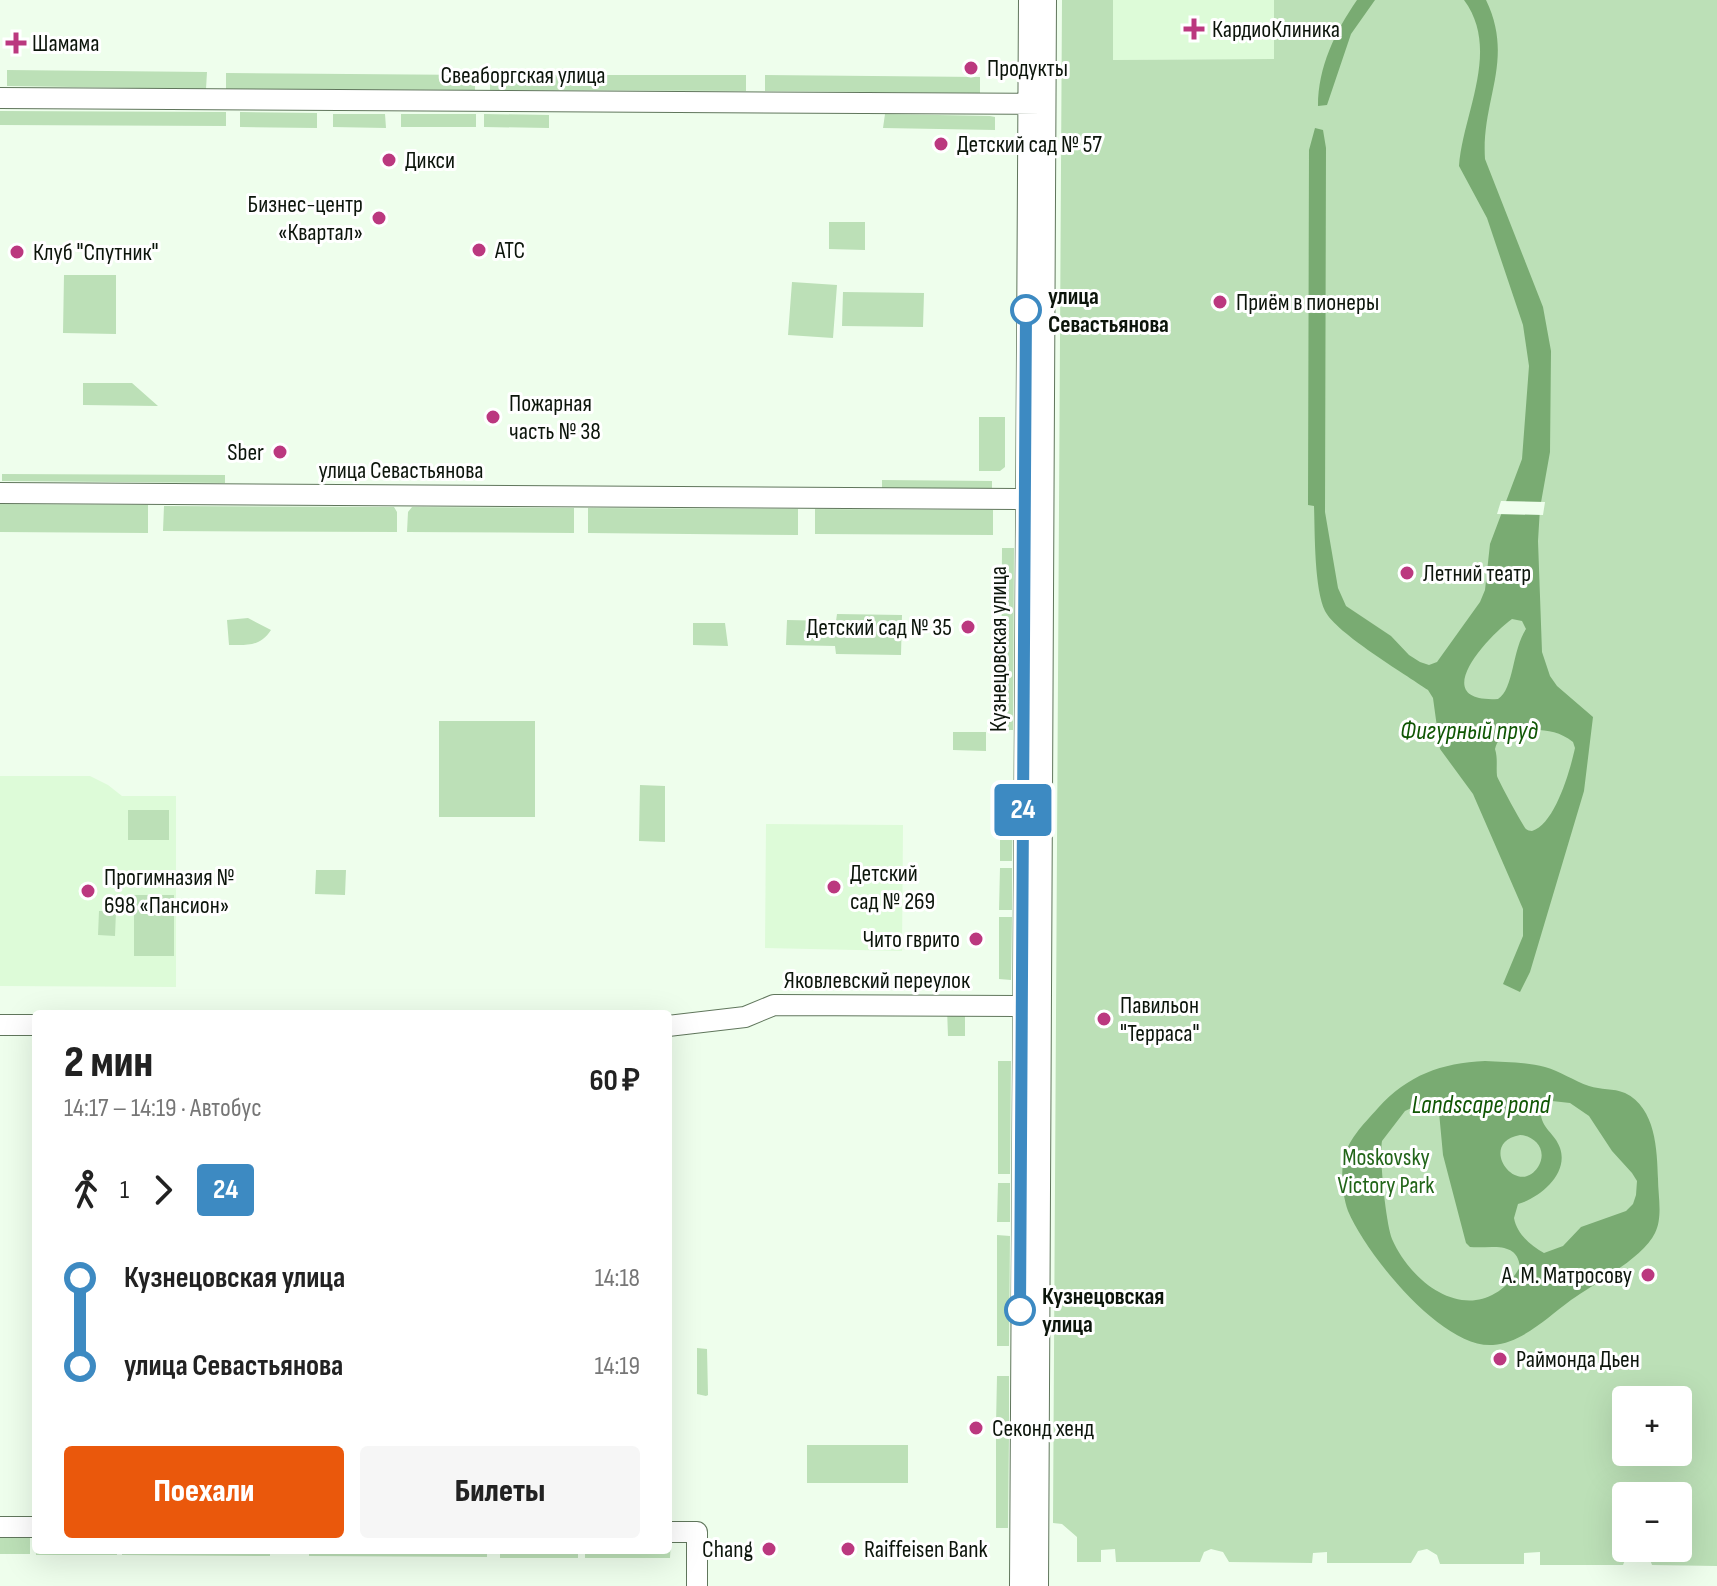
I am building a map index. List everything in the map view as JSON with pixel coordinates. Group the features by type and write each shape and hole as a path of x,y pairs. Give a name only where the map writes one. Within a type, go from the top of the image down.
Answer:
{"street":[{"name":"Кузнецовская улица","path":"1020,1586 1031,1006 1034,499 1036,104 1029,0"},
{"name":"Кузнецовская улица","path":"1036,104 1046,0"},
{"name":"Свеаборгская улица","path":"0,98 1036,104"},
{"name":"улица Севастьянова","path":"0,493 1034,499"},
{"name":"Яковлевский переулок","path":"672,1026 745,1017 774,1005 1031,1006"},
{"name":"Кузнецовская улица","path":"1031,1006 1038,1586"},
{"path":"0,1025 32,1025"},
{"path":"0,1527 32,1527"},
{"path":"672,1532 697,1532 697,1586"}],"shaded area":[{"name":"КардиоКлиника","path":"1113,0 1274,0 1274,59 1113,60"},
{"name":"Прогимназия № 698 «Пансион»","path":"0,776 90,776 122,796 176,796 176,987 0,986"},
{"name":"Детский сад № 269","path":"766,824 903,825 902,951 765,948"}],"green space":[{"name":"Moskovsky Victory Park","path":"1062,0 1113,0 1113,60 1274,59 1274,0 1717,0 1717,1566 1652,1565 1651,1562 1692,1562 1692,1482 1612,1482 1612,1562 1624,1562 1623,1565 1540,1565 1540,1552 1524,1553 1524,1564 1440,1564 1437,1555 1427,1549 1418,1551 1411,1563 1327,1563 1327,1552 1313,1553 1312,1563 1229,1562 1223,1552 1211,1549 1204,1552 1200,1562 1116,1562 1115,1549 1101,1550 1101,1562 1077,1562 1077,1537 1062,1524 1053,1523"},
{"path":"7,70 207,72 206,89 7,86"},
{"path":"226,73 475,75 475,90 226,89"},
{"path":"490,75 746,75 746,91 490,90"},
{"path":"765,75 980,77 980,93 765,91"},
{"path":"0,111 226,112 226,126 0,125"},
{"path":"240,112 317,113 317,128 240,127"},
{"path":"333,114 385,114 386,128 333,127"},
{"path":"401,114 476,114 476,127 401,127"},
{"path":"484,114 549,115 549,128 484,127"},
{"path":"885,114 990,116 995,117 995,130 883,128"},
{"path":"829,222 865,222 865,250 829,249"},
{"path":"64,275 116,275 116,334 63,333"},
{"path":"792,282 837,285 833,338 788,335"},
{"path":"843,292 924,293 923,327 842,326"},
{"path":"83,383 132,383 158,406 83,405"},
{"path":"979,417 1005,417 1005,467 1000,471 979,471"},
{"path":"2,474 225,475 225,483 2,481"},
{"path":"882,480 992,481 992,489 882,488"},
{"path":"0,504 148,505 148,533 0,532"},
{"path":"164,506 394,507 397,532 163,531"},
{"path":"412,507 574,508 574,533 407,532 408,512"},
{"path":"588,508 798,509 798,535 588,533"},
{"path":"815,509 993,510 993,535 815,534"},
{"path":"1002,548 1014,548 1013,730 1001,730"},
{"path":"837,614 902,615 901,655 836,654 835,646 786,645 787,620 836,621"},
{"path":"248,618 271,630 258,642 229,645 227,620"},
{"path":"693,623 725,623 728,646 693,645"},
{"path":"439,721 535,721 535,817 439,817"},
{"path":"953,732 986,732 986,751 953,750"},
{"path":"640,785 665,786 665,842 639,841"},
{"path":"1000,787 1013,787 1012,861 1000,861"},
{"path":"128,810 169,810 169,840 128,840"},
{"path":"1000,868 1012,868 1012,910 999,910"},
{"path":"316,870 346,870 345,895 315,894"},
{"path":"134,895 174,895 174,956 134,956"},
{"path":"99,911 116,911 115,936 98,935"},
{"path":"999,917 1012,917 1011,980 999,979"},
{"path":"947,1009 965,1009 965,1036 948,1036"},
{"path":"998,1061 1011,1061 1010,1174 998,1174"},
{"path":"998,1183 1010,1183 1010,1222 997,1222"},
{"path":"997,1235 1010,1236 1009,1346 997,1346"},
{"path":"697,1348 707,1349 706,1396 697,1394"},
{"path":"997,1376 1009,1376 1009,1425 996,1424"},
{"path":"996,1435 1009,1435 1008,1528 996,1528"},
{"path":"807,1445 908,1445 908,1483 807,1483"},
{"path":"0,1535 30,1535 30,1554 0,1554"},
{"path":"36,1554 117,1554 117,1555"},
{"path":"270,1554 270,1556 122,1555"},
{"path":"309,1554 487,1554 487,1557"},
{"path":"500,1554 578,1554 578,1558 500,1558"},
{"path":"585,1554 670,1554 670,1558 585,1558"}],"water":[{"path":"1357,0 1375,0 1351,34 1327,105 1318,106 1321,77 1329,50"},
{"name":"Фигурный пруд","path":"1464,0 1486,0 1498,42 1485,159 1543,307 1551,351 1550,452 1540,508 1538,541 1542,652 1557,686 1593,717 1584,791 1530,972 1520,992 1503,984 1523,936 1523,909 1473,794 1440,749 1433,698 1428,690 1342,630 1325,611 1317,575 1314,506 1308,505 1309,150 1315,128 1323,130 1326,148 1325,512 1338,588 1346,606 1391,636 1409,655 1429,665 1437,662 1480,602 1485,590 1490,544 1522,459 1529,366 1523,325 1487,218 1459,166 1480,61 1475,19","holes":["1512,619 1522,621 1526,629 1507,687 1498,699 1477,697 1467,691 1464,680 1469,668 1489,640","1533,730 1559,734 1573,742 1575,748 1554,808 1548,818 1532,831 1524,826 1498,779 1495,749 1505,735"]},
{"name":"Landscape pond","path":"1485,1061 1538,1065 1589,1086 1625,1093 1635,1100 1649,1119 1653,1131 1660,1206 1655,1233 1640,1252 1534,1328 1514,1340 1493,1345 1473,1342 1451,1332 1408,1296 1357,1229 1348,1211 1342,1175 1351,1140 1401,1087 1440,1068","holes":["1552,1101 1570,1103 1589,1116 1637,1181 1633,1204 1626,1211 1581,1227 1563,1246 1544,1253 1525,1238 1514,1218 1518,1204 1551,1184 1560,1167 1560,1148 1542,1121 1541,1109","1428,1104 1439,1112 1443,1155 1466,1243 1470,1247 1508,1249 1518,1258 1520,1267 1505,1286 1487,1297 1469,1301 1433,1288 1417,1275 1392,1239 1387,1220 1382,1141 1405,1111","1520,1135 1535,1141 1542,1155 1538,1167 1529,1175 1520,1177 1511,1173 1501,1157 1501,1148 1507,1140"]}],"pier":[{"path":"1501,501 1545,502 1543,515 1497,514"}],"bus line":[{"name":"24","path":"1020,1310 1026,310"}],"place":[{"name":"КардиоКлиника","path":"1194,29"},
{"name":"Шамама","path":"16,43"},
{"name":"Продукты","path":"971,68"},
{"name":"Детский сад № 57","path":"941,144"},
{"name":"Дикси","path":"389,160"},
{"name":"Бизнес-центр «Квартал»","path":"379,218"},
{"name":"АТС","path":"479,250"},
{"name":"Клуб \"Спутник\"","path":"17,252"},
{"name":"Приём в пионеры","path":"1220,302"},
{"name":"улица Севастьянова","path":"1026,310"},
{"name":"Пожарная часть № 38","path":"493,417"},
{"name":"Sber","path":"280,452"},
{"name":"Летний театр","path":"1407,573"},
{"name":"Детский сад № 35","path":"968,627"},
{"name":"Детский сад № 269","path":"834,887"},
{"name":"Прогимназия № 698 «Пансион»","path":"88,891"},
{"name":"Чито гврито","path":"976,939"},
{"name":"Павильон \"Терраса\"","path":"1104,1019"},
{"name":"А. М. Матросову","path":"1648,1275"},
{"name":"Кузнецовская улица","path":"1020,1310"},
{"name":"Раймонда Дьен","path":"1500,1359"},
{"name":"Секонд хенд","path":"976,1428"},
{"name":"Chang","path":"769,1549"},
{"name":"Raiffeisen Bank","path":"848,1549"}]}
